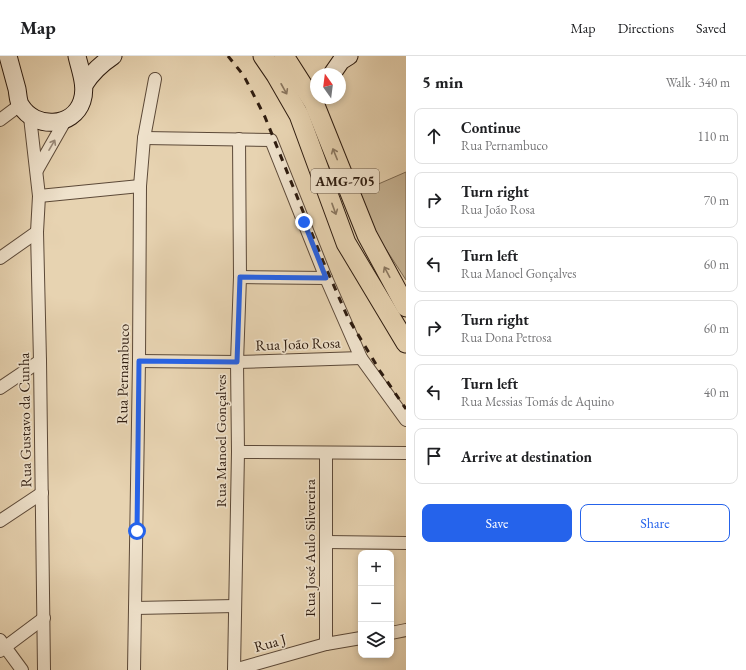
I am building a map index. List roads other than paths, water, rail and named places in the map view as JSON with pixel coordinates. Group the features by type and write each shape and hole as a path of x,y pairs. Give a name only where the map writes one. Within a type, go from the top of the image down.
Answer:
{"main road":[{"path":"263,56 276,75 299,115 346,243 406,343"},
{"name":"AMG-705","path":"284,56 314,103 367,235 406,307"}],"street":[{"path":"76,56 84,85"},
{"path":"37,170 66,119 76,111 82,101 84,85 89,76 100,64 113,56"},
{"path":"336,68 341,61 349,56"},
{"path":"6,62 8,85 25,111 41,122 50,123 66,119"},
{"name":"Rua Pernambuco","path":"134,670 136,608 140,186 144,138 155,79"},
{"path":"321,104 327,134"},
{"path":"0,120 25,111"},
{"name":"Rua Gustavo da Cunha","path":"25,111 37,170 39,196 37,232 44,670"},
{"path":"144,138 271,140 326,278 361,358 406,420"},
{"name":"Rua Manoel Gonçalves","path":"234,670 238,452 237,362 240,277 239,139"},
{"path":"39,196 140,186"},
{"path":"0,258 37,232"},
{"path":"240,277 326,278"},
{"name":"Rua João Rosa","path":"139,361 237,362 361,358"},
{"path":"0,388 40,361"},
{"path":"238,452 406,453"},
{"name":"Rua José Aulo Silvereira","path":"326,453 326,644"},
{"path":"0,522 42,493"},
{"path":"327,542 406,543"},
{"path":"136,608 235,606"},
{"path":"22,670 2,646 44,618"},
{"path":"394,632 406,630"},
{"name":"Rua J","path":"234,670 326,644 358,639"}],"railway":[{"path":"228,56 244,76 265,117 323,261 348,318 380,371 406,409"}]}
